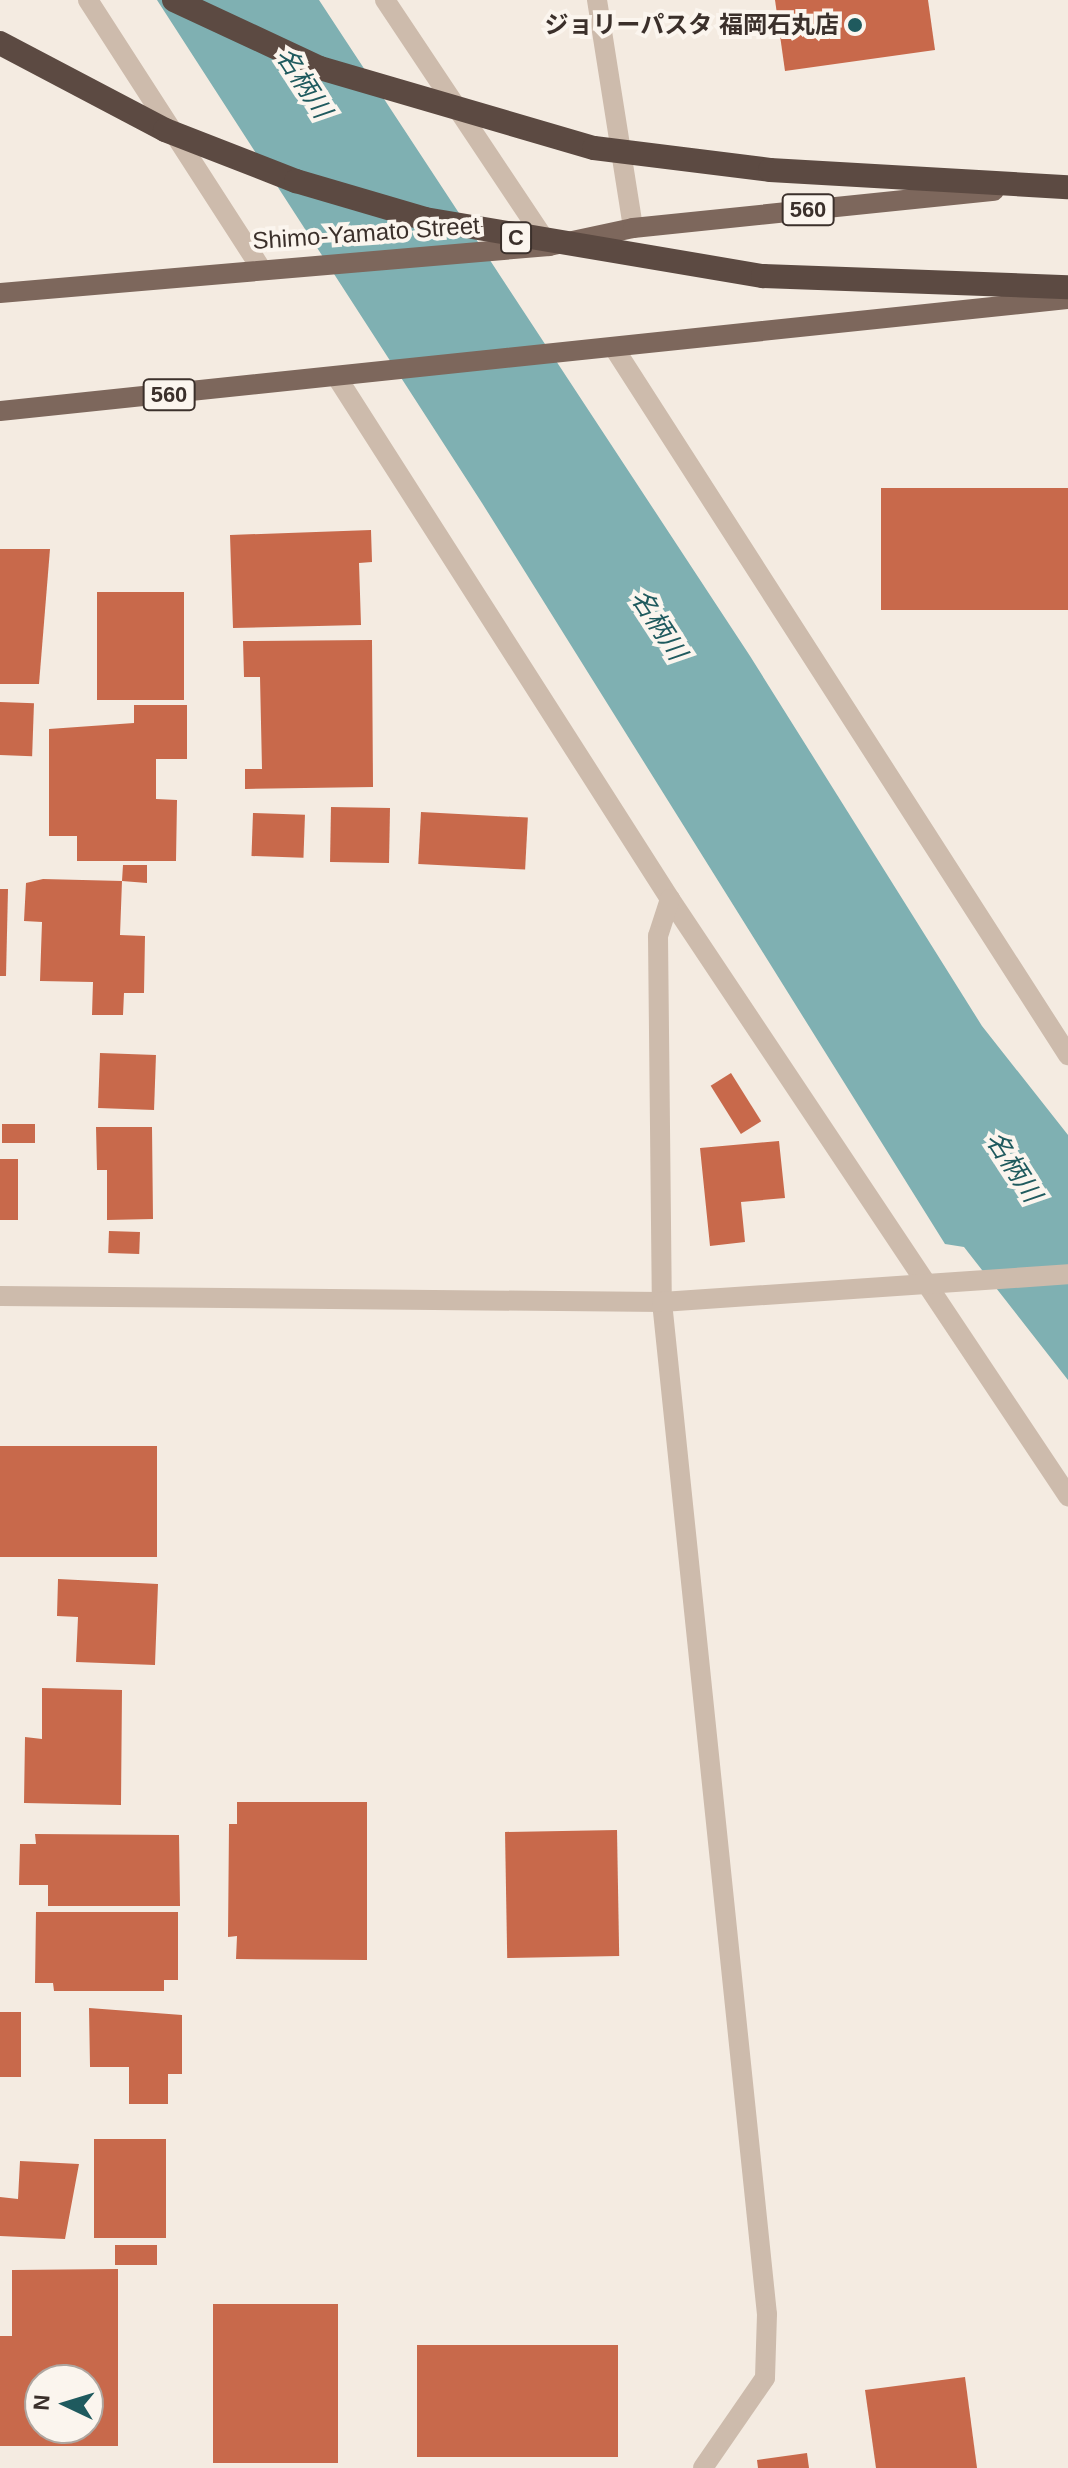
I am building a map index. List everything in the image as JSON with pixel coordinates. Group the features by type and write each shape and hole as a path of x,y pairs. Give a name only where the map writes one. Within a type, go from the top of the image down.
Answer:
{"highway":[{"path":"174,0 320,68 594,148 770,170 1068,185"},
{"name":"C","path":"0,43 165,130 296,181 425,219 577,250 763,276 1068,287"}],"main road":[{"name":"Shimo-Yamato Street","path":"0,293 260,267 549,246 633,228 1068,185"},
{"name":"560","path":"0,411 616,351 1068,299"}],"street":[{"path":"88,0 260,267"},
{"path":"385,0 549,246"},
{"path":"597,0 633,228"},
{"path":"616,351 1068,1055"},
{"path":"338,379 670,899 1068,1496"},
{"path":"670,899 658,936 662,1302 767,2314 765,2378 703,2468"},
{"path":"0,1296 662,1302 1068,1274"}],"water":[{"name":"名柄川","path":"157,0 319,0 750,656 982,1026 1068,1135 1068,1380 964,1247 945,1244 482,503"}],"building":[{"name":"ジョリーパスタ 福岡石丸店","path":"775,0 928,0 935,50 785,71"},
{"path":"881,488 1068,488 1068,610 881,610"},
{"path":"371,530 372,562 359,563 361,625 233,628 230,535"},
{"path":"0,549 50,549 39,684 0,684"},
{"path":"97,592 184,592 184,700 97,700"},
{"path":"372,640 373,787 245,789 245,769 262,769 260,677 244,677 243,641"},
{"path":"0,702 34,703 32,756 0,755"},
{"path":"134,705 187,705 187,759 156,759 156,799 177,800 176,861 77,861 77,836 49,836 49,729 134,723"},
{"path":"331,807 390,808 389,863 330,862"},
{"path":"421,812 528,818 525,870 418,864"},
{"path":"253,813 305,815 303,858 251,856"},
{"path":"123,865 147,865 147,883 122,881"},
{"path":"43,879 122,881 120,935 145,936 144,993 124,993 123,1015 92,1015 93,982 40,981 42,922 24,921 26,883"},
{"path":"0,889 8,889 6,976 0,976"},
{"path":"100,1053 156,1055 154,1110 98,1108"},
{"path":"731,1073 761,1121 741,1134 711,1086"},
{"path":"2,1124 35,1124 35,1143 2,1143"},
{"path":"96,1127 152,1127 153,1219 107,1220 107,1170 97,1170"},
{"path":"779,1141 785,1198 741,1202 745,1242 710,1246 700,1148"},
{"path":"0,1159 18,1159 18,1220 0,1220"},
{"path":"109,1231 140,1232 139,1254 108,1253"},
{"path":"0,1446 157,1446 157,1557 0,1557"},
{"path":"58,1579 158,1584 155,1665 76,1662 78,1617 57,1616"},
{"path":"42,1688 122,1690 121,1805 24,1803 25,1737 42,1739"},
{"path":"237,1802 367,1802 367,1960 236,1959 237,1936 228,1937 229,1824 237,1824"},
{"path":"617,1830 619,1956 507,1958 505,1832"},
{"path":"35,1834 179,1835 180,1906 48,1906 48,1885 19,1885 20,1844 36,1844"},
{"path":"36,1912 178,1912 178,1980 164,1980 164,1991 54,1991 53,1983 35,1983"},
{"path":"89,2008 182,2015 182,2074 168,2074 168,2104 129,2104 129,2067 90,2067"},
{"path":"0,2012 21,2012 21,2077 0,2077"},
{"path":"94,2139 166,2139 166,2238 94,2238"},
{"path":"20,2161 79,2164 65,2239 0,2236 0,2197 18,2199"},
{"path":"115,2245 157,2245 157,2265 115,2265"},
{"path":"118,2269 118,2446 0,2446 0,2336 12,2336 12,2270"},
{"path":"213,2304 338,2304 338,2463 213,2463"},
{"path":"417,2345 618,2345 618,2457 417,2457"},
{"path":"965,2377 977,2468 876,2468 865,2390"},
{"path":"807,2453 809,2468 758,2468 757,2460"}],"place":[{"name":"ジョリーパスタ 福岡石丸店","path":"855,25"}]}
